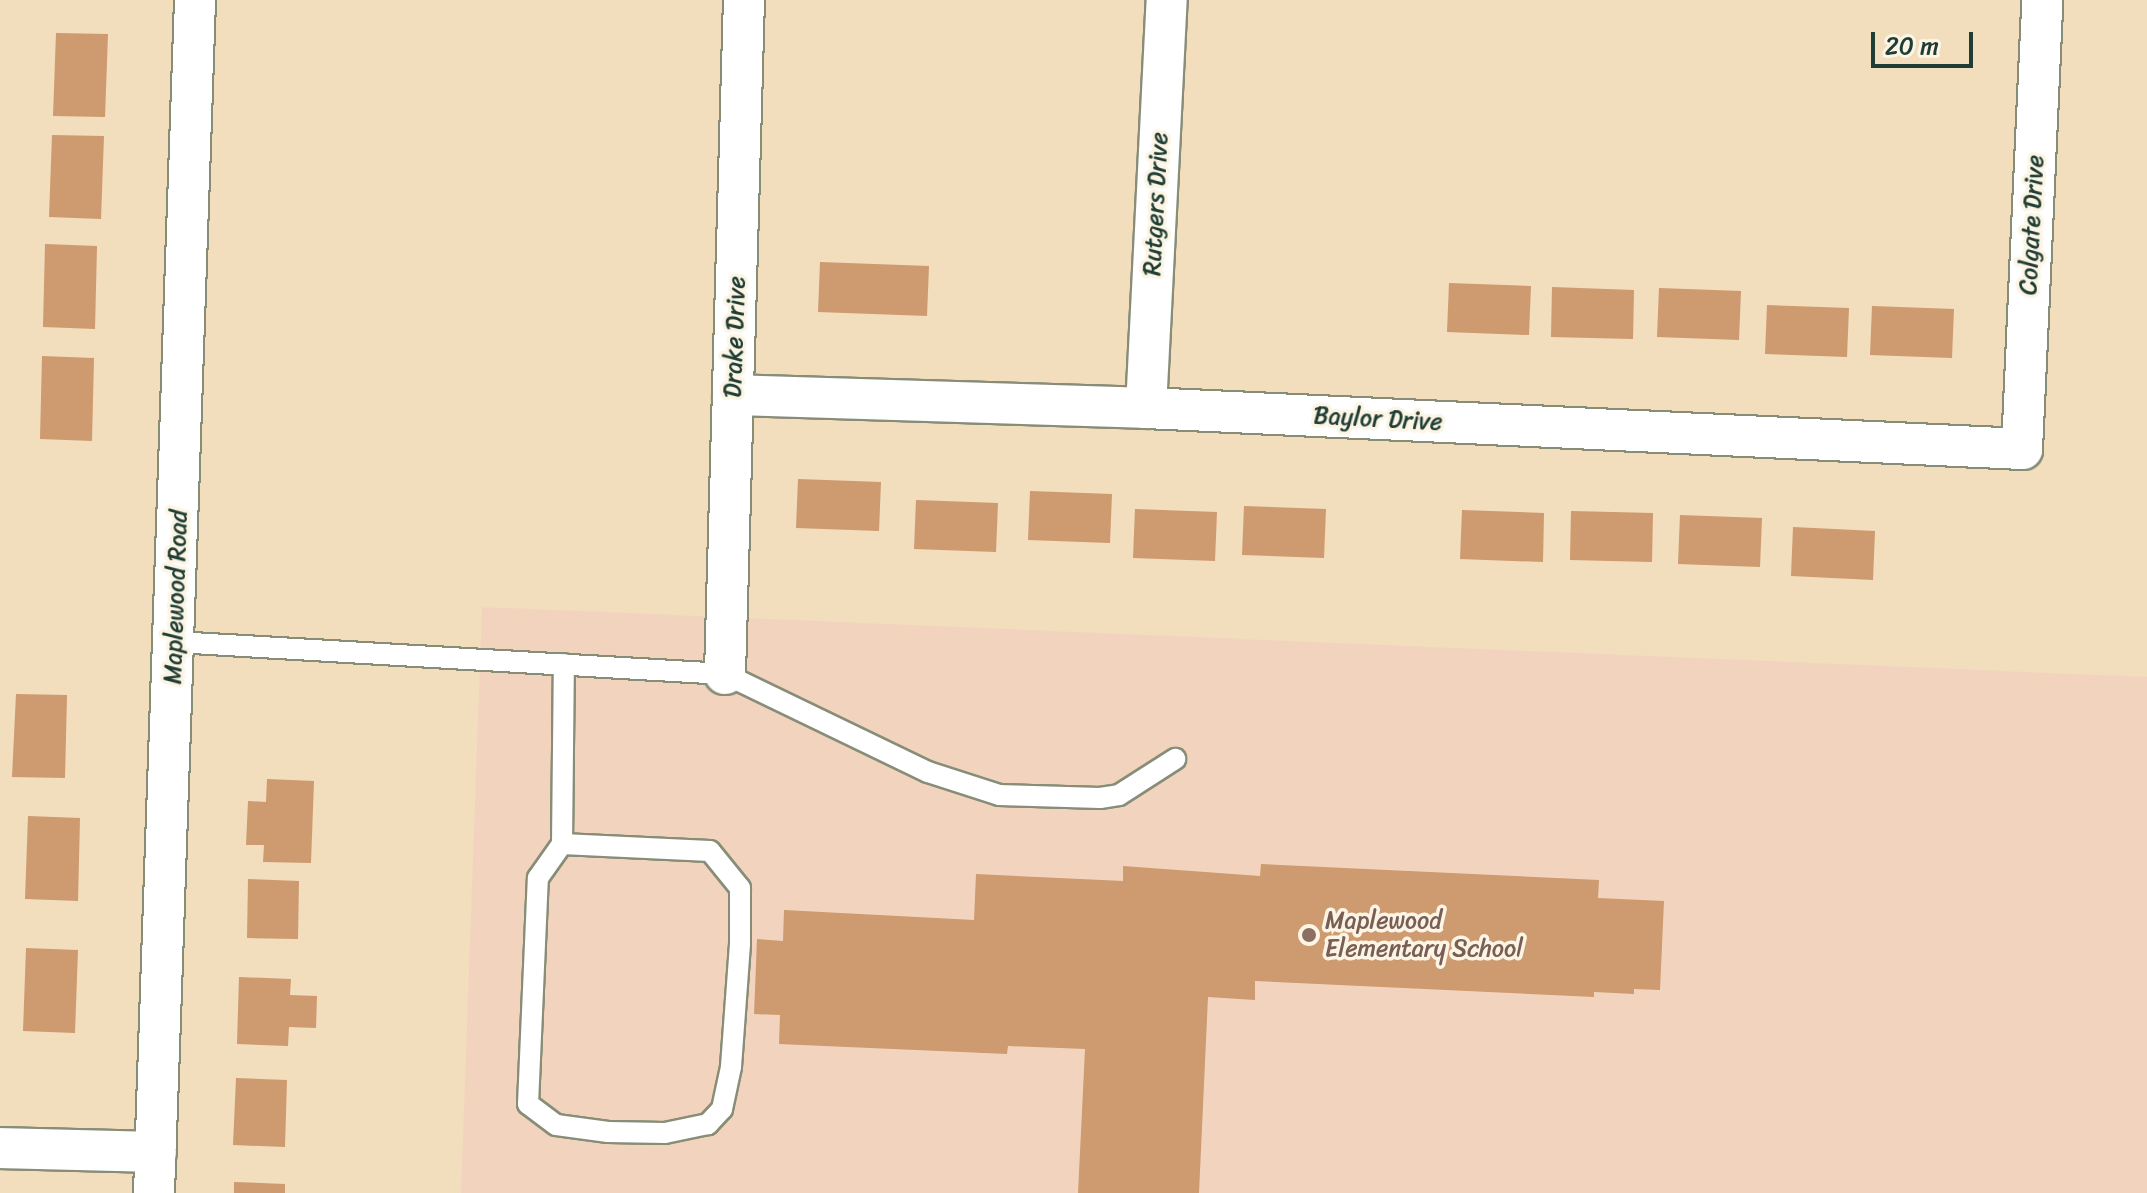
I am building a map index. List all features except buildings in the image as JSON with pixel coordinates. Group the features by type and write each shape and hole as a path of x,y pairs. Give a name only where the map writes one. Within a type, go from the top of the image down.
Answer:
{"street":[{"name":"Maplewood Road","path":"154,1193 195,0"},
{"name":"Drake Drive","path":"725,674 744,0"},
{"name":"Rutgers Drive","path":"1146,408 1167,0"},
{"name":"Colgate Drive","path":"2022,449 2042,0"},
{"name":"Baylor Drive","path":"733,395 1146,408 2022,449"},
{"path":"0,1148 156,1152"}],"lane":[{"path":"175,642 725,674 928,772 999,795 1100,798 1119,795 1175,759"},
{"path":"562,844 710,851 740,888 740,944 731,1067 722,1109 708,1124 665,1133 608,1132 556,1125 528,1104 538,878 562,844 564,664"}],"shaded area":[{"name":"Maplewood Elementary School","path":"482,607 2147,677 2147,1193 461,1193"}],"place":[{"name":"Maplewood Elementary School","path":"1309,935"}]}
